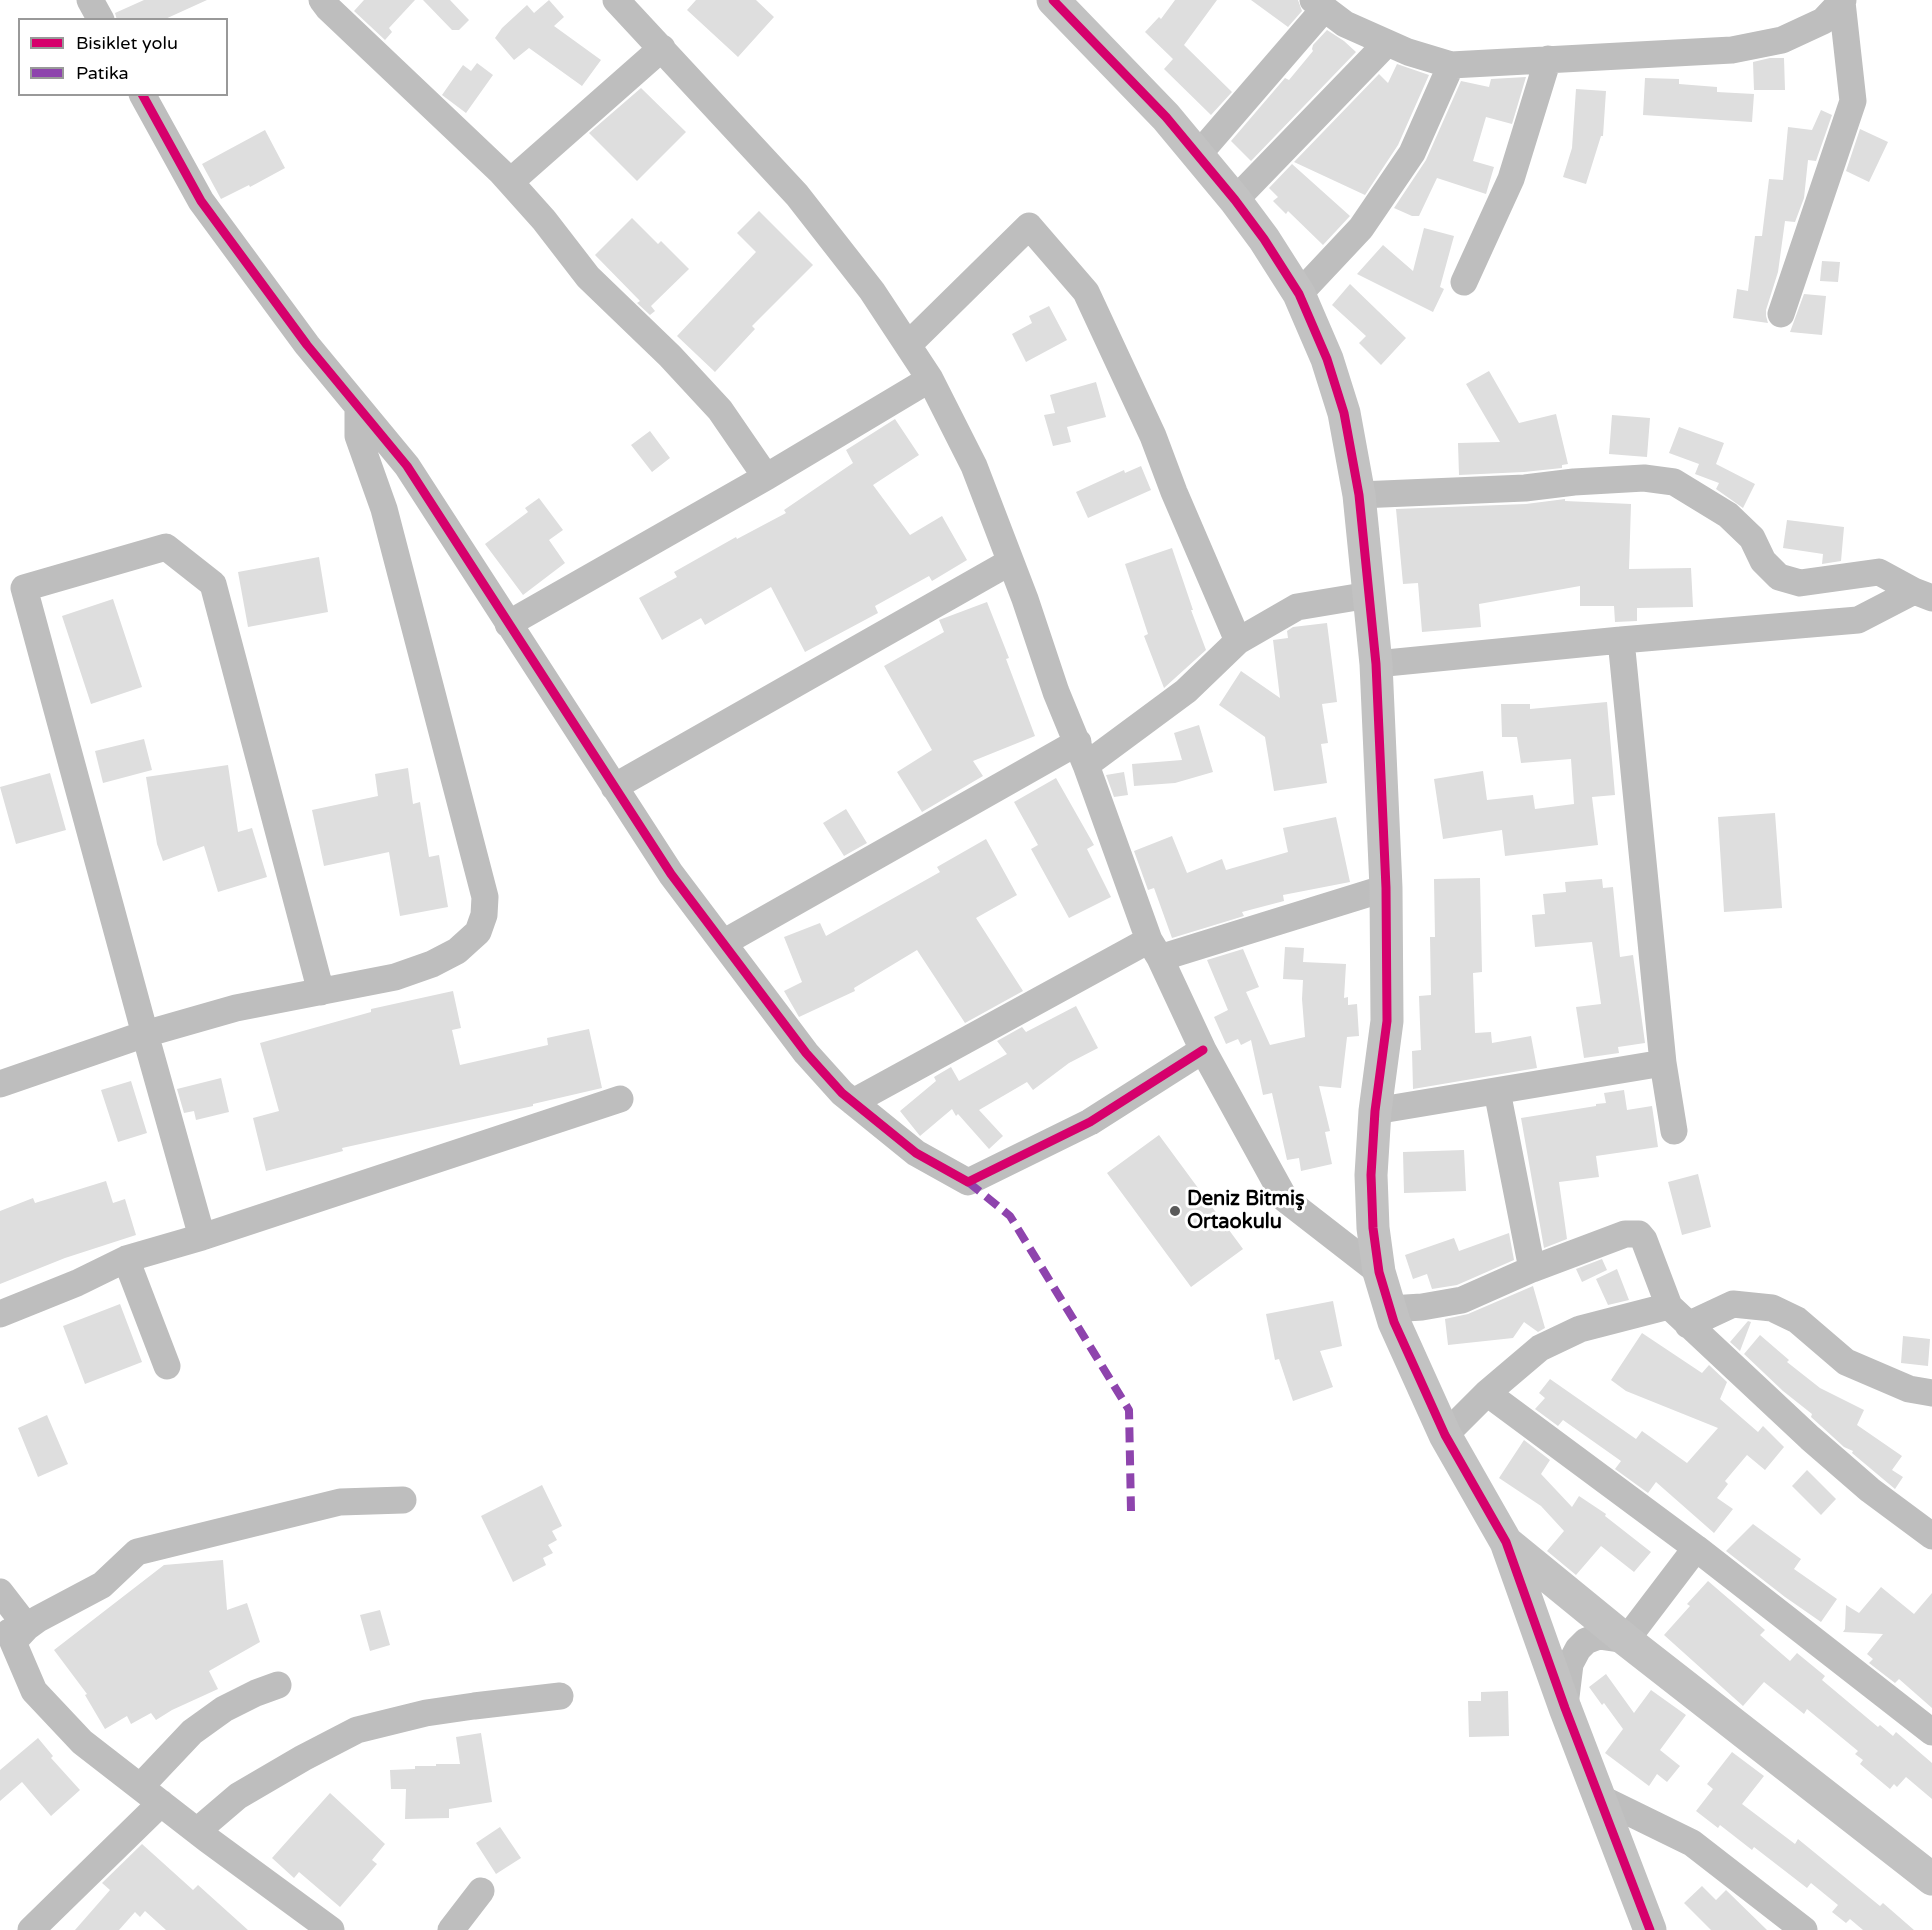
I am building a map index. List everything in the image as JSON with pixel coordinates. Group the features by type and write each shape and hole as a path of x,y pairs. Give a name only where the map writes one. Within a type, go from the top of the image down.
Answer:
{"street":[{"path":"90,0 100,18"},
{"path":"322,0 510,182 544,220 588,277 663,348 720,410 766,477"},
{"path":"616,0 797,195 872,291 930,379 974,466 1056,692 1082,753 1155,949 1203,1050 1285,1198 1379,1272"},
{"path":"1053,0 1167,117 1235,200 1264,239 1299,294 1328,359 1344,413 1359,495 1376,664 1386,888 1388,1021 1375,1111 1371,1175 1373,1228 1379,1272 1403,1342 1445,1435 1506,1542 1565,1708 1650,1930"},
{"path":"1197,156 1318,5 1346,24 1387,43 1451,65 1732,50 1782,40 1823,21 1842,1"},
{"path":"1782,314 1853,101 1842,1"},
{"path":"1235,200 1387,43"},
{"path":"510,182 662,48"},
{"path":"1464,282 1511,179 1548,59"},
{"path":"1299,294 1360,228 1412,153 1451,65"},
{"path":"143,96 201,201 307,345 406,466 671,874 806,1053 842,1093 916,1153 968,1182 1090,1122 1203,1050"},
{"path":"908,345 1029,226 1086,292 1153,436 1174,492 1238,641"},
{"path":"508,624 766,477 930,379"},
{"path":"0,1084 145,1034 236,1008 395,977 432,964 457,951 478,933 484,915 485,897 384,509 358,436 358,407"},
{"path":"1359,495 1525,488 1574,482 1644,478 1674,482 1728,515 1752,538 1763,561 1779,577 1800,583 1879,572 1923,594"},
{"path":"202,1237 24,588 166,547 213,584 321,992"},
{"path":"614,787 1010,562"},
{"path":"1376,664 1858,620 1923,594"},
{"path":"723,943 1082,753 1186,691 1238,641 1297,607 1369,595"},
{"path":"1621,640 1663,1063 1674,1131"},
{"path":"853,1102 1155,949 1386,888"},
{"path":"1375,1111 1663,1063"},
{"path":"1497,1091 1532,1269"},
{"path":"0,1314 77,1283 126,1259 202,1237 620,1099"},
{"path":"1390,1309 1422,1307 1462,1300 1532,1269 1625,1233 1639,1234 1644,1240 1669,1306 1810,1438 1870,1490 1932,1536"},
{"path":"126,1259 167,1366"},
{"path":"1689,1325 1733,1304 1773,1308 1797,1320 1846,1362 1909,1389 1932,1393"},
{"path":"1445,1435 1487,1394 1540,1348 1580,1329 1669,1306"},
{"path":"1487,1394 1696,1548 1932,1732"},
{"path":"331,1930 82,1742 34,1691 13,1642 38,1619 102,1586 137,1552 340,1502 403,1500"},
{"path":"1506,1542 1626,1640 1932,1879"},
{"path":"1626,1640 1696,1548"},
{"path":"0,1592 27,1627"},
{"path":"0,1635 27,1627"},
{"path":"1565,1708 1570,1664 1578,1649 1586,1641 1599,1636 1626,1640"},
{"path":"140,1787 192,1732 224,1709 278,1685"},
{"path":"197,1831 238,1797 303,1758 357,1730 426,1713 560,1695"},
{"path":"1600,1798 1692,1843 1804,1930"},
{"path":"31,1930 161,1803"},
{"path":"451,1930 481,1891"}],"building":[{"path":"144,0 207,0 167,18 116,18 115,13"},
{"path":"364,0 415,0 389,28 392,32 385,40 354,11"},
{"path":"423,0 450,0 469,20 459,30 452,30"},
{"path":"549,0 564,17 554,26 601,60 582,86 529,48 514,60 495,38 502,28 527,5 534,13"},
{"path":"696,0 756,0 774,17 738,57 687,10"},
{"path":"1175,0 1217,0 1184,45 1232,92 1211,115 1164,69 1173,59 1145,32 1159,17 1161,19"},
{"path":"1251,0 1298,0 1302,11 1288,27"},
{"path":"1327,30 1356,52 1251,161 1231,141 1285,78 1289,80 1313,51 1313,45"},
{"path":"1784,58 1785,90 1754,90 1753,62"},
{"path":"477,63 493,75 466,113 442,95 463,65 471,71"},
{"path":"1397,64 1429,75 1398,145 1365,195 1294,162 1379,74 1388,83"},
{"path":"1526,77 1512,124 1486,117 1473,161 1494,167 1486,194 1437,178 1419,216 1412,216 1394,208 1426,160 1461,81 1489,87 1491,79"},
{"path":"1645,78 1679,79 1679,84 1717,87 1717,92 1754,94 1752,122 1643,115"},
{"path":"641,88 686,132 637,181 589,133"},
{"path":"1576,89 1606,91 1603,136 1601,136 1586,184 1563,177 1572,148"},
{"path":"1821,110 1832,115 1816,161 1808,160 1804,198 1795,222 1785,221 1778,272 1766,310 1768,323 1733,318 1737,289 1748,291 1755,236 1762,236 1769,179 1783,180 1788,127 1812,130"},
{"path":"1860,129 1888,142 1869,182 1846,171"},
{"path":"265,130 285,168 250,187 249,185 221,199 202,164"},
{"path":"1292,164 1350,216 1323,245 1288,211 1286,214 1273,201 1278,197 1269,188"},
{"path":"759,211 813,265 752,326 755,329 715,372 677,336 756,252 737,233"},
{"path":"632,218 658,244 661,241 689,269 651,306 655,311 650,315 637,303 640,301 595,255"},
{"path":"1424,228 1454,236 1440,287 1444,289 1433,312 1357,274 1383,245 1413,271"},
{"path":"1822,261 1840,262 1838,282 1820,281"},
{"path":"1350,284 1406,338 1381,365 1359,343 1366,336 1332,305"},
{"path":"1804,294 1826,296 1822,335 1790,332"},
{"path":"1049,306 1067,340 1026,362 1012,334 1032,323 1029,316"},
{"path":"1489,371 1519,423 1556,414 1568,464 1562,465 1562,468 1524,472 1459,475 1458,443 1500,442 1466,384"},
{"path":"1096,382 1106,417 1067,427 1071,442 1053,446 1044,415 1055,413 1050,395"},
{"path":"1612,415 1650,418 1647,457 1609,454"},
{"path":"895,419 919,455 873,485 910,535 942,516 967,560 932,581 929,576 875,606 878,613 805,652 771,587 705,625 701,618 662,640 639,598 677,577 674,572 736,537 737,539 786,513 784,510 853,463 846,450"},
{"path":"1679,427 1724,443 1716,464 1755,484 1743,508 1716,489 1719,483 1695,474 1699,464 1669,453"},
{"path":"650,431 670,458 652,472 631,445"},
{"path":"1141,466 1151,490 1088,518 1076,492 1124,470 1125,473"},
{"path":"539,498 563,530 549,540 565,563 523,595 485,544 528,512 525,508"},
{"path":"1565,499 1565,501 1631,504 1629,569 1691,568 1693,607 1637,608 1637,621 1615,622 1614,606 1580,606 1580,586 1479,604 1481,627 1422,632 1418,583 1403,584 1396,509 1526,504"},
{"path":"1787,520 1844,527 1841,561 1822,564 1823,554 1783,548"},
{"path":"1172,548 1206,650 1164,688 1144,636 1148,634 1125,564"},
{"path":"319,557 328,612 248,627 238,572"},
{"path":"113,599 142,687 91,704 62,616"},
{"path":"987,602 1009,658 1006,659 1035,736 973,761 983,776 922,812 897,772 932,750 884,666 944,632 939,620"},
{"path":"1327,623 1337,702 1322,704 1328,743 1321,744 1327,783 1274,791 1265,737 1219,705 1241,671 1280,698 1273,640 1288,638 1287,631 1293,627"},
{"path":"1607,702 1615,795 1592,797 1598,845 1505,856 1502,830 1443,839 1434,779 1483,771 1487,800 1533,795 1535,809 1574,804 1571,759 1521,763 1517,737 1502,737 1501,704 1530,704 1530,709"},
{"path":"1199,725 1213,772 1175,783 1134,786 1132,764 1182,760 1174,733"},
{"path":"144,739 152,770 103,783 95,751"},
{"path":"228,765 238,832 252,828 267,877 218,892 204,846 163,861 157,844 146,777"},
{"path":"408,768 413,804 420,802 429,857 439,855 448,907 400,916 389,852 324,866 312,810 378,796 375,774"},
{"path":"1124,772 1128,795 1114,797 1106,775"},
{"path":"50,773 66,830 16,844 0,787"},
{"path":"1056,778 1094,845 1087,849 1111,897 1069,918 1031,849 1038,845 1014,802"},
{"path":"846,809 867,843 844,856 823,823"},
{"path":"1775,813 1782,908 1724,912 1718,817"},
{"path":"1336,817 1350,882 1283,895 1284,901 1242,912 1244,916 1172,938 1154,888 1148,890 1134,851 1172,836 1187,873 1222,859 1226,870 1288,852 1283,828"},
{"path":"986,839 1017,895 976,918 1023,991 965,1023 917,950 854,988 855,991 799,1017 784,991 802,982 784,937 820,923 826,936 940,872 937,867"},
{"path":"1480,878 1482,972 1473,973 1475,1033 1491,1032 1492,1043 1531,1036 1537,1068 1413,1089 1412,1051 1421,1050 1419,996 1431,995 1430,937 1435,937 1434,879"},
{"path":"1602,879 1603,888 1613,887 1620,957 1633,955 1645,1043 1618,1047 1619,1053 1584,1058 1576,1007 1601,1004 1592,942 1535,947 1532,915 1545,914 1543,894 1566,892 1565,882"},
{"path":"1285,947 1304,948 1303,962 1346,964 1344,998 1348,997 1348,1005 1357,1004 1359,1036 1347,1037 1341,1088 1319,1086 1330,1131 1325,1132 1332,1164 1301,1171 1299,1158 1287,1160 1272,1093 1263,1095 1251,1040 1241,1045 1238,1039 1226,1044 1214,1017 1228,1010 1207,960 1243,949 1259,987 1246,992 1270,1045 1305,1037 1303,980 1283,979"},
{"path":"453,991 461,1028 452,1030 460,1065 548,1045 547,1038 589,1029 602,1088 533,1104 533,1106 342,1148 343,1151 266,1171 253,1118 279,1111 260,1043 371,1012 371,1009"},
{"path":"1076,1006 1098,1048 1069,1063 1033,1090 1027,1082 979,1110 1003,1136 989,1149 958,1114 956,1116 952,1109 920,1136 900,1111 936,1081 934,1077 951,1067 959,1081 1007,1054 997,1041 1022,1027 1026,1032"},
{"path":"221,1078 229,1112 196,1120 194,1111 184,1113 177,1089"},
{"path":"131,1081 147,1133 118,1142 101,1090"},
{"path":"1624,1090 1627,1110 1652,1106 1658,1147 1596,1156 1599,1177 1559,1182 1567,1239 1544,1248 1521,1118 1596,1106 1596,1104 1606,1103 1604,1093"},
{"name":"Deniz Bitmiş Ortaokulu","path":"1159,1135 1243,1249 1191,1287 1107,1173"},
{"path":"1464,1150 1466,1191 1404,1193 1403,1152"},
{"path":"1698,1174 1711,1227 1682,1235 1668,1182"},
{"path":"106,1181 113,1203 125,1199 136,1235 65,1258 0,1284 0,1211 33,1198 35,1203"},
{"path":"1509,1233 1514,1260 1457,1285 1432,1289 1427,1274 1413,1279 1405,1255 1454,1238 1459,1251"},
{"path":"1602,1259 1607,1270 1582,1282 1576,1269"},
{"path":"1617,1269 1629,1300 1608,1305 1596,1279"},
{"path":"1533,1286 1545,1328 1538,1332 1524,1322 1513,1338 1448,1345 1445,1319 1468,1314"},
{"path":"1333,1301 1342,1346 1320,1351 1333,1387 1293,1401 1279,1359 1275,1360 1266,1314"},
{"path":"120,1304 142,1362 85,1384 63,1326"},
{"path":"1748,1321 1751,1322 1740,1351 1730,1342"},
{"path":"1642,1333 1702,1373 1709,1365 1727,1382 1720,1399 1758,1432 1763,1426 1784,1447 1765,1470 1747,1455 1725,1481 1728,1484 1717,1498 1733,1509 1714,1533 1656,1482 1648,1493 1615,1469 1621,1461 1563,1420 1558,1426 1535,1409 1545,1398 1539,1393 1550,1379 1636,1439 1642,1431 1687,1463 1718,1428 1626,1391 1611,1380"},
{"path":"1760,1335 1789,1360 1787,1362 1820,1388 1864,1410 1857,1425 1902,1456 1892,1470 1903,1477 1895,1489 1852,1453 1853,1451 1844,1447 1811,1417 1812,1414 1783,1391 1744,1354"},
{"path":"1903,1336 1930,1339 1928,1366 1901,1363"},
{"path":"47,1415 68,1464 38,1477 18,1428"},
{"path":"1524,1440 1550,1460 1541,1474 1572,1507 1579,1496 1606,1514 1605,1516 1651,1552 1634,1572 1601,1546 1576,1575 1547,1551 1564,1531 1541,1506 1499,1478"},
{"path":"1807,1470 1836,1499 1821,1515 1792,1486"},
{"path":"542,1485 562,1526 552,1531 557,1540 548,1545 553,1553 543,1558 546,1565 513,1582 481,1516"},
{"path":"1753,1524 1801,1559 1794,1569 1837,1599 1821,1622 1726,1551"},
{"path":"223,1560 227,1610 247,1603 260,1642 209,1671 218,1689 156,1720 151,1713 131,1724 127,1716 105,1729 85,1695 87,1694 54,1650 164,1565"},
{"path":"1708,1581 1765,1630 1760,1635 1790,1661 1797,1653 1825,1676 1822,1680 1878,1727 1880,1725 1893,1736 1896,1732 1932,1763 1932,1799 1906,1777 1897,1787 1894,1784 1890,1789 1860,1764 1863,1760 1855,1754 1858,1751 1807,1709 1804,1714 1764,1682 1743,1706 1664,1635 1690,1606 1687,1604"},
{"path":"1881,1587 1914,1614 1932,1593 1932,1708 1899,1679 1895,1683 1869,1663 1873,1659 1867,1654 1883,1634 1843,1632 1846,1605 1859,1613"},
{"path":"380,1610 390,1645 370,1651 360,1615"},
{"path":"1606,1674 1634,1713 1651,1690 1686,1715 1660,1750 1680,1766 1667,1782 1657,1774 1649,1786 1605,1753 1623,1729 1589,1687"},
{"path":"1508,1691 1509,1736 1469,1737 1468,1701 1481,1701 1481,1692"},
{"path":"481,1733 492,1802 449,1809 449,1818 405,1819 406,1789 391,1789 390,1770 415,1769 415,1766 436,1766 436,1764 460,1764 456,1737"},
{"path":"38,1738 53,1756 51,1758 80,1790 51,1816 22,1782 0,1801 0,1770"},
{"path":"1732,1752 1764,1776 1742,1804 1795,1844 1798,1839 1880,1906 1883,1903 1914,1930 1863,1930 1850,1919 1846,1923 1832,1912 1838,1905 1811,1883 1807,1888 1754,1847 1752,1850 1720,1825 1718,1828 1696,1811 1713,1789 1707,1784"},
{"path":"330,1793 385,1844 372,1860 377,1864 340,1907 299,1872 294,1878 272,1858"},
{"path":"500,1827 521,1858 496,1874 476,1843"},
{"path":"142,1844 193,1890 198,1885 248,1930 166,1930 145,1911 140,1917 135,1912 119,1930 75,1930 110,1890 102,1883"},
{"path":"1702,1886 1716,1900 1726,1890 1767,1930 1711,1930 1684,1903"}],"marked path":[{"path":"968,1182 1010,1216 1129,1410 1131,1511"}],"cycle path":[{"path":"1053,0 1166,117 1235,200 1264,239 1299,294 1327,359 1344,413 1359,495 1376,664 1386,888 1387,1021 1375,1111 1371,1175 1373,1228 1379,1272 1394,1322 1445,1435 1506,1542 1565,1708 1650,1930"},
{"path":"143,96 201,201 307,345 407,466 671,874 806,1053 842,1093 916,1153 968,1182 1090,1122 1203,1050"}],"place":[{"name":"Deniz Bitmiş Ortaokulu","path":"1175,1211"}]}
